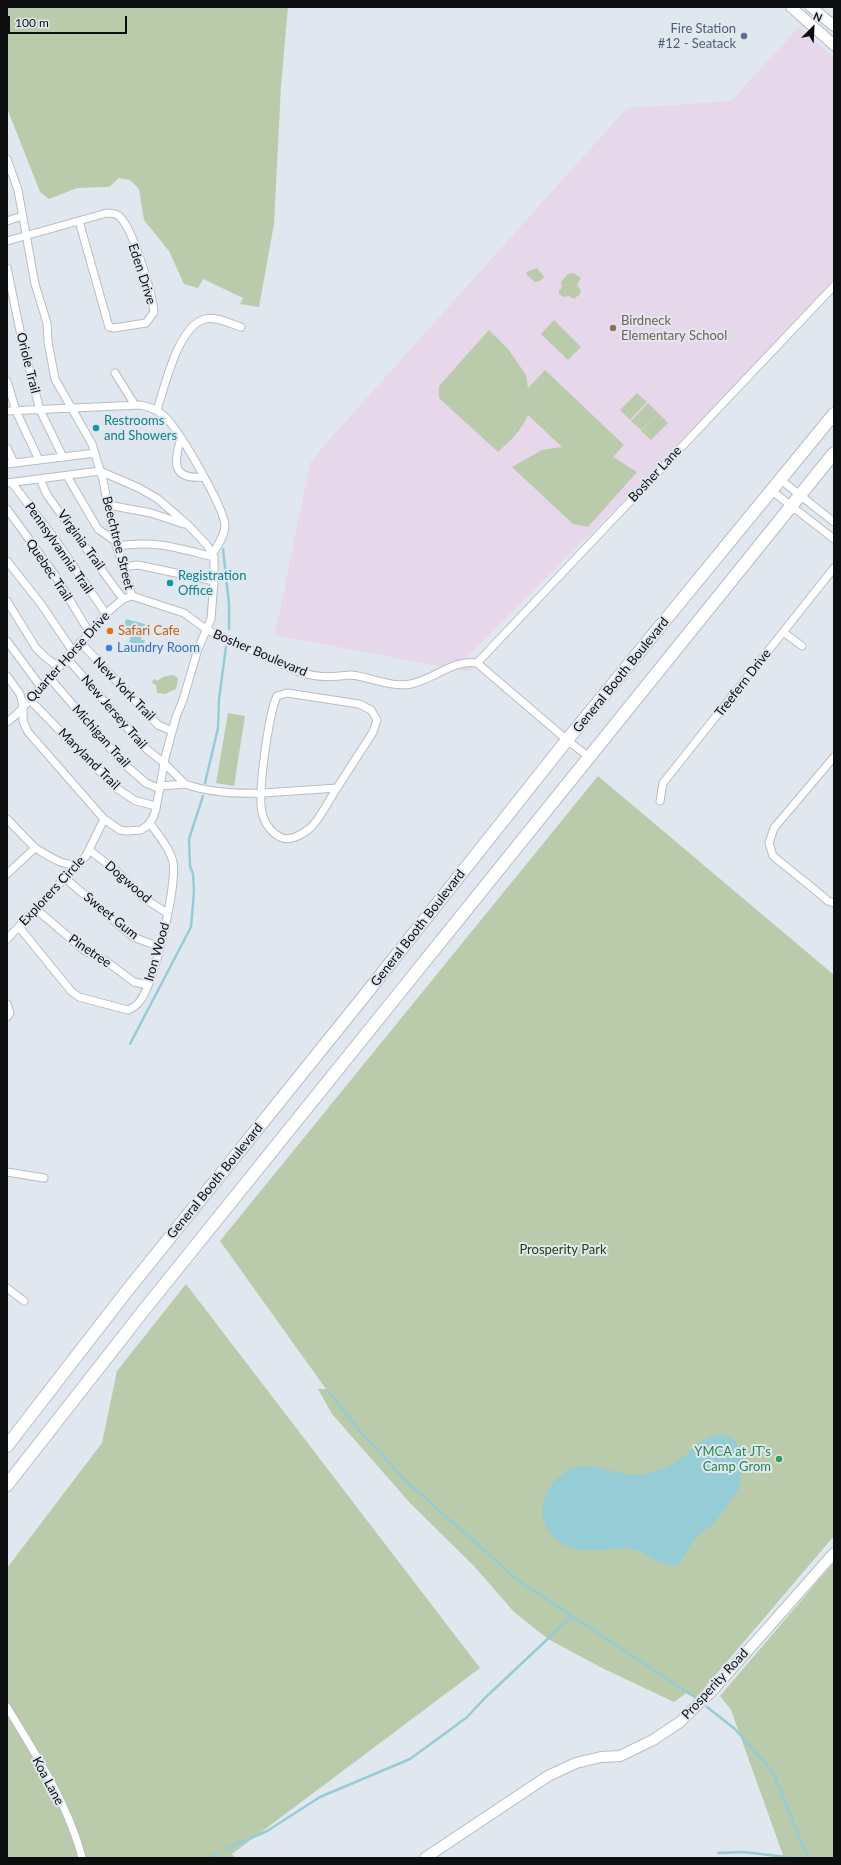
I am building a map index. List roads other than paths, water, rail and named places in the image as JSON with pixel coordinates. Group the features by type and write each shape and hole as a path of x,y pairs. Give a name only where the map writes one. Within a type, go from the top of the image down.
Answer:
{"highway":[{"name":"General Booth Boulevard","path":"7,1446 126,1292 365,995 567,740 834,414"},
{"name":"General Booth Boulevard","path":"7,1485 144,1310 834,454"}],"street":[{"path":"790,7 834,45"},
{"path":"812,7 834,26"},
{"name":"Beechtree Street","path":"7,159 18,190 35,284 47,323 48,342 55,379 92,444 100,471 116,544 132,596 184,613 207,630"},
{"name":"Eden Drive","path":"7,241 107,212 115,214 120,217 136,250 153,305 154,312 146,323 114,328 109,327 79,221"},
{"path":"7,221 22,216"},
{"name":"Oriole Trail","path":"7,268 23,345 40,410 63,457"},
{"name":"Bosher Lane","path":"477,663 834,286"},
{"path":"157,410 173,359 184,336 194,326 205,319 215,318 241,327"},
{"path":"115,373 134,406"},
{"path":"7,381 16,411 39,460"},
{"path":"7,411 140,405 157,410 164,415 181,438 219,506 225,525 223,535 214,555 214,581 211,619 198,649 172,731 156,806 150,823 141,830 120,830 104,819 28,732 23,721 23,706 20,694 7,676"},
{"path":"181,438 175,457 177,466 186,475 193,478 203,477"},
{"path":"7,448 10,463 95,453"},
{"path":"9,483 100,471 138,488 158,499 188,525 214,555"},
{"path":"67,476 98,529 116,544 150,543 214,555"},
{"name":"Virginia Trail","path":"40,479 48,495 123,599"},
{"path":"781,480 834,522"},
{"name":"Pennsylvannia Trail","path":"9,483 55,539 106,614"},
{"path":"772,491 834,539"},
{"path":"108,505 151,513 188,525"},
{"name":"Quebec Trail","path":"7,510 56,575 89,632"},
{"path":"7,561 41,604 72,650"},
{"path":"123,567 138,565 214,581"},
{"name":"Treefern Drive","path":"660,801 663,783 834,568"},
{"name":"Quarter Horse Drive","path":"7,722 106,614 123,599 132,596"},
{"path":"7,601 36,648 58,667"},
{"name":"Bosher Boulevard","path":"207,630 297,671 310,675 350,675 400,685 412,684 461,663 477,663"},
{"path":"783,632 802,646"},
{"path":"7,641 41,686"},
{"name":"New York Trail","path":"80,642 158,725 172,731"},
{"name":"New Jersey Trail","path":"66,657 144,747 164,763 185,784"},
{"path":"477,663 567,740 590,757"},
{"name":"Michigan Trail","path":"49,677 123,763 146,783 160,787"},
{"path":"287,693 359,704 371,710 377,720 373,732 337,788 311,828 296,838 283,839 273,833 262,815 260,793 274,702 277,696 287,693"},
{"name":"Maryland Trail","path":"29,699 116,788 136,801 156,806"},
{"path":"834,757 774,828 769,843 773,856 828,901 834,903"},
{"path":"160,787 185,784 196,788 228,792 260,793 337,788"},
{"path":"7,819 35,848 66,863 74,865 80,863"},
{"name":"Explorers Circle","path":"7,939 80,863 89,850 104,819"},
{"name":"Iron Wood","path":"19,927 71,991 79,997 128,1010 134,1007 141,1001 153,977 174,874 171,854 150,823"},
{"path":"7,874 35,848"},
{"name":"Dogwood","path":"89,850 117,871 142,897 167,913"},
{"name":"Sweet Gum","path":"65,878 133,937 160,947"},
{"name":"Pinetree","path":"36,909 85,951 106,961 134,982 148,985"},
{"path":"7,1004 10,1013 7,1017"},
{"path":"7,1172 44,1178"},
{"path":"7,1288 24,1301"},
{"name":"Prosperity Road","path":"425,1858 562,1768 588,1759 620,1756 653,1740 680,1722 713,1690 834,1553"},
{"name":"Koa Lane","path":"7,1707 54,1787 71,1825 82,1858"}],"water":[{"path":"126,619 145,624 141,640 145,640 143,646 129,642 133,629 124,626"},
{"path":"716,1435 726,1435 733,1439 740,1447 744,1455 739,1489 715,1522 694,1540 679,1564 666,1564 633,1549 576,1549 557,1540 548,1530 544,1520 543,1508 545,1496 560,1476 571,1469 589,1466 634,1475 653,1472 675,1463 705,1439"}],"waterway":[{"path":"223,549 229,604 229,629"},
{"path":"205,783 218,728 219,699 226,647"},
{"path":"130,1044 191,927 194,891 193,874 190,866 189,839 203,796"},
{"path":"327,1390 364,1436 408,1483 519,1581 696,1698"},
{"path":"226,1849 267,1831 320,1797 410,1759 466,1718 486,1697 571,1617"},
{"path":"707,1707 735,1729 773,1772 808,1858"},
{"path":"718,1853 743,1852 796,1858"},
{"path":"208,1858 218,1853"}],"place":[{"name":"Fire Station #12 - Seatack","path":"744,36"},
{"name":"Birdneck Elementary School","path":"613,328"},
{"name":"Restrooms and Showers","path":"96,428"},
{"name":"Registration Office","path":"170,583"},
{"name":"Safari Cafe","path":"110,631"},
{"name":"Laundry Room","path":"109,648"},
{"name":"YMCA at JT's Camp Grom","path":"779,1459"}],"park label":[{"name":"Prosperity Park","path":"563,1250"}]}
